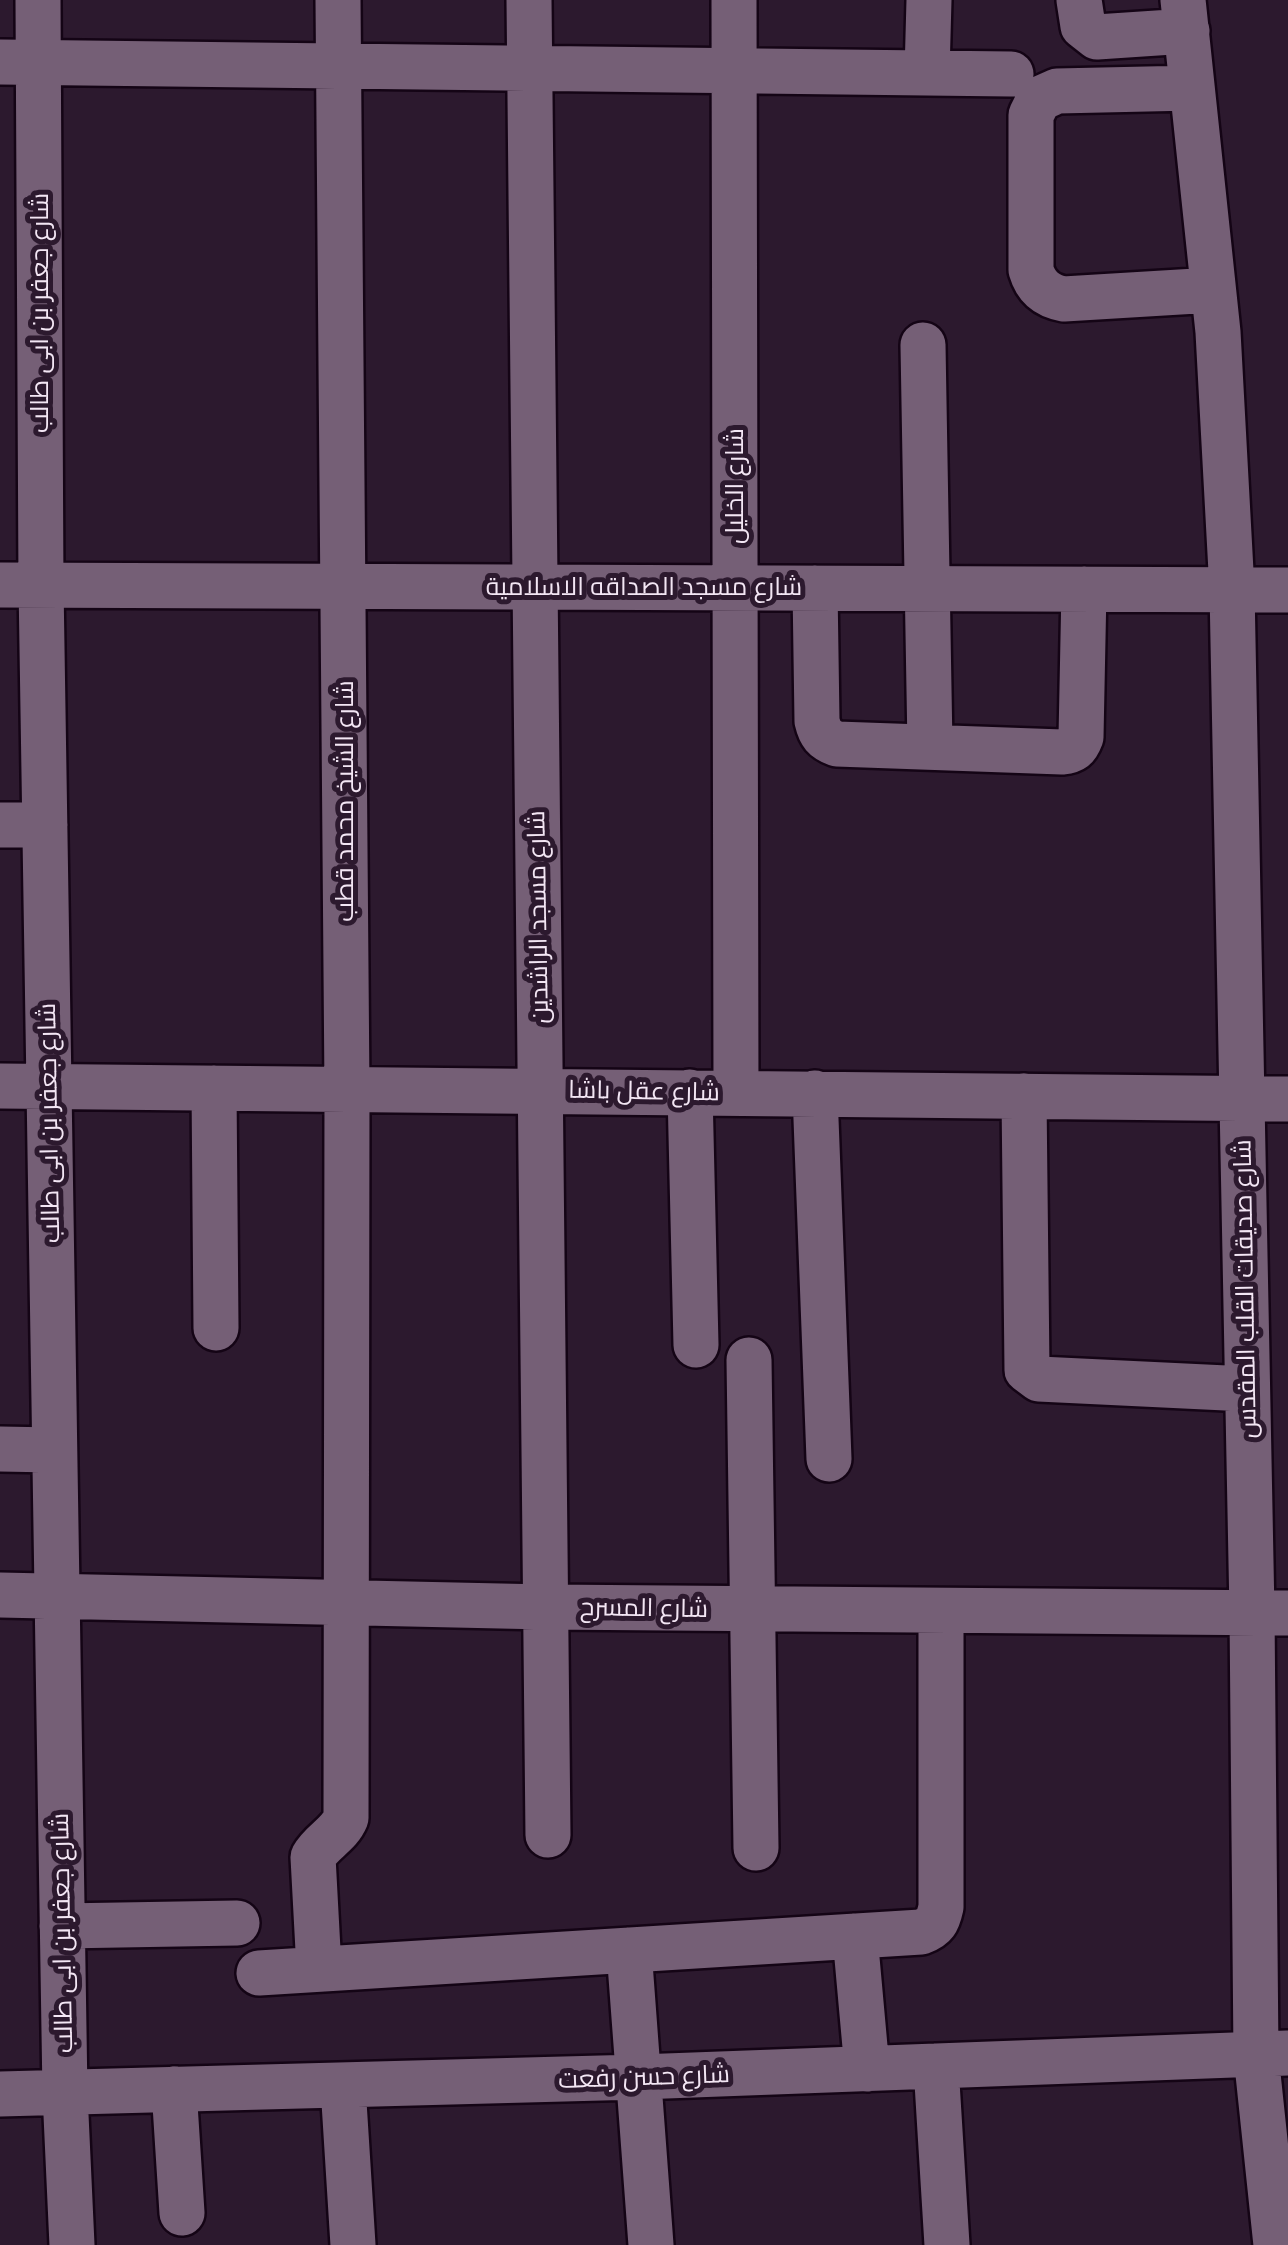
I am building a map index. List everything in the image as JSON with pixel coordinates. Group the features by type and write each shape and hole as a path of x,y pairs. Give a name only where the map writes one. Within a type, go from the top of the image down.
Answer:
{"street":[{"name":"شارع جعفر بن ابى طالب","path":"38,0 19,62 21,585 45,825 65,2092 72,2245"},
{"name":"شارع الشيخ محمد قطب","path":"319,1968 313,1858 342,1828 346,1818 347,1089 338,0"},
{"name":"شارع مسجد الراشدين","path":"529,0 548,1835"},
{"name":"شارع الخليل","path":"734,0 736,1092"},
{"path":"927,73 929,0"},
{"path":"1079,0 1083,26 1097,37 1185,16"},
{"name":"شارع صديقات القلب المقدس","path":"1185,16 1215,311 1232,590 1247,1389 1270,1613 1276,2245"},
{"path":"19,62 1011,74"},
{"path":"1192,88 1057,91 1040,99 1031,115 1031,270 1046,293 1064,299 1215,311"},
{"path":"923,345 930,747"},
{"name":"شارع مسجد الصداقه الاسلامية","path":"21,585 1288,590"},
{"path":"815,588 819,732 826,740 837,744 1062,752 1071,752 1078,745 1084,589"},
{"path":"0,825 45,825"},
{"name":"شارع عقل باشا","path":"0,1086 1288,1099"},
{"path":"214,1088 216,1328"},
{"path":"690,1092 696,1345"},
{"path":"815,1093 829,1459"},
{"path":"1024,1096 1027,1370 1039,1379 1247,1389"},
{"path":"749,1360 756,1848"},
{"path":"0,1450 54,1450"},
{"name":"شارع المسرح","path":"0,1595 546,1608 1270,1613"},
{"path":"258,1974 921,1932 938,1921 942,1908 940,1611"},
{"path":"62,1926 237,1923"},
{"path":"856,1936 866,2069"},
{"path":"629,1950 650,2245"},
{"name":"شارع حسن رفعت","path":"0,2094 638,2077 1272,2054"},
{"path":"936,2066 948,2245"},
{"path":"342,2086 353,2245"},
{"path":"174,2090 182,2213"}]}
